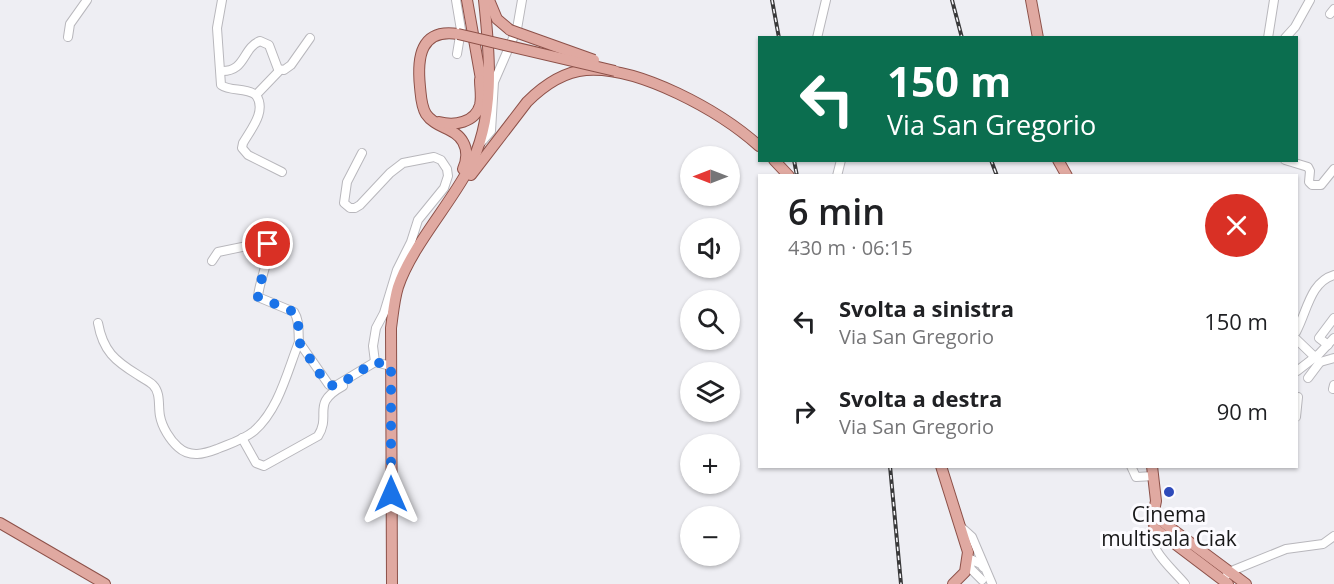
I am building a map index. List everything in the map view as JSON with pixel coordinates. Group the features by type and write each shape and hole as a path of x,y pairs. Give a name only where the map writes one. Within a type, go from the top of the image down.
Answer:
{"main road":[{"path":"467,0 481,71 484,105 480,140"},
{"path":"392,584 382,365 398,287 405,271 468,170 480,140 488,106 488,37 484,0"},
{"path":"489,0 497,19 510,30 596,61 627,75"},
{"path":"1034,2 1038,36"},
{"path":"453,194 467,159 466,148 464,142 456,134 432,121 426,114 421,100 418,67 419,56 424,46 431,38 447,33 615,71 657,85 694,102 726,121 758,145"},
{"path":"453,194 462,187 527,102 546,85 585,70 615,71"},
{"path":"432,121 456,124 472,116 480,105 481,71"},
{"path":"776,162 787,174"},
{"path":"942,468 966,542 968,558 965,572 953,584"},
{"path":"1153,471 1156,523 1227,578 1246,584"},
{"path":"0,524 105,584"}],"street":[{"path":"68,37 70,24 87,0"},
{"path":"222,0 217,28 220,83 223,87 249,90 256,95 260,101 259,112 243,143 243,148 248,155 282,172"},
{"path":"456,0 461,30 457,54"},
{"path":"480,140 491,131 494,82 517,29 522,0"},
{"path":"817,36 826,0"},
{"path":"1268,36 1275,0"},
{"path":"1287,36 1295,27 1310,0"},
{"path":"256,95 280,70 291,65 310,38"},
{"path":"221,71 237,67 260,40 269,45 276,67 280,70"},
{"path":"362,153 345,188 344,203 350,208 360,205 390,172 407,161 428,157 437,158 446,165 448,176 439,197 418,220 411,242 397,270 384,313 376,328 373,346 382,365"},
{"path":"1290,162 1308,166 1309,182 1312,185 1321,185 1334,169"},
{"path":"98,323 101,338 109,353 127,369 155,386 159,396 160,416 177,446 189,454 205,454 242,438 254,431 274,407 299,342 298,321 294,312 258,297 263,268 269,255 266,242 218,252 212,261"},
{"path":"1298,328 1317,285 1323,279 1334,275"},
{"path":"1308,378 1318,359 1331,342 1319,338 1334,318"},
{"path":"1298,341 1318,359"},
{"path":"299,342 329,385 337,386 382,365"},
{"path":"1298,370 1318,359 1334,358"},
{"path":"242,438 256,464 264,466 318,436 321,429 323,403 330,393 382,365"},
{"path":"1132,468 1136,477 1153,471"},
{"path":"1156,523 1151,537 1154,547 1185,584"},
{"path":"961,527 972,537 988,583"},
{"path":"1227,578 1286,549 1323,544 1334,536"},
{"path":"968,558 981,564 985,570"},
{"path":"968,558 971,569 988,583"},
{"path":"953,584 969,578 988,583"}],"railway":[{"path":"772,0 779,36"},
{"path":"952,0 961,36"},
{"path":"794,162 797,174"},
{"path":"992,162 996,174"},
{"path":"890,468 901,584"}],"place":[{"name":"Cinema multisala Ciak","path":"1169,492"}],"route":[{"path":"268,244 269,255 263,268 258,297 294,312 298,321 299,342 329,385 337,386 375,362 391,366 391,494"}]}
